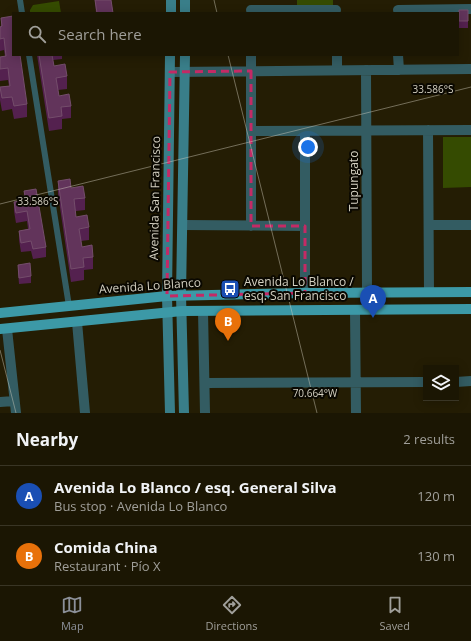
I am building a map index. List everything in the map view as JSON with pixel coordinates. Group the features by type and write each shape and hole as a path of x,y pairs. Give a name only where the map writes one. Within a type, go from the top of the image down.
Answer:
{"main road":[{"name":"Avenida Lo Blanco","path":"0,313 182,295 471,292"},
{"path":"3,329 203,311 471,309"}],"street":[{"path":"171,0 171,12"},
{"path":"185,0 185,12"},
{"path":"251,8 336,8"},
{"path":"398,8 471,9"},
{"name":"Avenida San Francisco","path":"170,56 167,296 170,413"},
{"path":"184,413 182,295 185,56"},
{"path":"251,56 251,226"},
{"path":"337,56 337,70"},
{"path":"398,56 398,70"},
{"path":"170,72 471,69"},
{"name":"Tupungato","path":"366,70 367,292"},
{"path":"428,130 429,292"},
{"path":"251,131 471,130"},
{"path":"305,131 305,293"},
{"path":"183,225 305,226"},
{"path":"429,225 471,225"},
{"path":"355,310 356,413"},
{"path":"203,311 205,413"},
{"path":"78,322 85,413"},
{"path":"3,329 16,413"},
{"path":"205,384 423,382"},
{"path":"459,382 471,382"},
{"path":"0,402 14,401"}],"lane":[{"path":"20,0 22,12"},
{"path":"29,56 69,306"}],"highlighted area":[{"path":"251,71 251,226 305,226 305,293 167,296 170,72"}],"green space":[{"path":"297,0 333,0 333,5 297,5"},
{"path":"59,1 61,12 30,12 33,5"},
{"path":"443,137 471,137 471,187 443,188"}],"building":[{"path":"95,0 111,0 113,12 97,12"},
{"path":"459,10 468,10 468,21 459,21"},
{"path":"12,16 12,56 20,56 27,104 14,106 12,97 2,98 0,87 10,86 8,68 0,69 0,57 6,56 4,38 0,39 0,27 2,26 1,18"},
{"path":"39,56 52,56 54,66 65,64 67,76 56,78 59,96 69,94 71,106 61,107 62,116 49,118"},
{"path":"70,179 71,188 83,186 85,198 74,199 76,217 87,215 89,227 79,229 82,247 92,245 93,257 83,258 84,267 71,269 58,181"},
{"path":"36,189 46,247 33,249 31,241 21,243 19,231 30,229 27,211 16,213 14,202 26,200 24,191"},
{"path":"30,263 31,276 19,278 18,265"}],"place":[{"name":"Avenida Lo Blanco / esq. San Francisco","path":"230,289"},
{"name":"Avenida Lo Blanco / esq. General Silva","path":"373,318"},
{"name":"Comida China","path":"228,341"}]}
